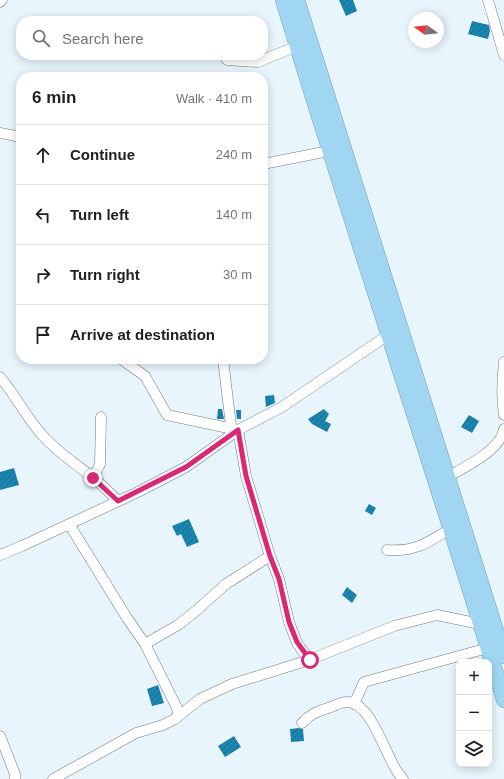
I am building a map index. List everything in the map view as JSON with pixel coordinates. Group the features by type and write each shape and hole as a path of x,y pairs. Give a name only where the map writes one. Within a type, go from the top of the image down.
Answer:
{"highway":[{"path":"283,0 329,151 504,700"},
{"path":"297,0 504,656"},
{"path":"488,606 494,613 504,620"}],"street":[{"path":"488,0 504,53"},
{"path":"268,58 297,46"},
{"path":"227,60 258,62 263,60"},
{"path":"0,133 16,135"},
{"path":"268,163 329,151"},
{"path":"0,555 118,501 186,467 234,431 282,407 388,335"},
{"path":"504,362 502,376 502,401 504,415"},
{"path":"128,364 145,376 167,415 234,431"},
{"path":"224,364 234,431 246,476 270,556 279,579 289,622 297,642 310,660"},
{"path":"0,377 44,438 60,453 93,478 118,501"},
{"path":"93,478 100,464 101,417"},
{"path":"447,477 474,463 496,444 504,432 504,429"},
{"path":"69,524 144,644 177,708 178,714 175,719"},
{"path":"387,550 399,551 412,549 429,542 450,528"},
{"path":"144,644 178,625 226,584 270,556"},
{"path":"53,779 136,733 163,725 175,719 200,699 232,684 310,660 394,626 437,615 480,624"},
{"path":"354,704 364,682 488,648"},
{"path":"302,723 310,715 337,705 346,702 354,704 368,715 394,768 403,779"},
{"path":"0,736 18,777"}],"building":[{"path":"339,0 353,0 357,11 346,16"},
{"path":"472,21 489,25 490,31 488,39 468,34"},
{"path":"274,395 275,403 266,407 265,396"},
{"path":"218,409 222,409 224,419 217,419"},
{"path":"324,409 329,414 325,421 331,424 327,432 312,424 308,419"},
{"path":"236,410 241,410 241,419 237,419"},
{"path":"469,415 479,421 472,433 461,427"},
{"path":"14,468 19,485 0,490 0,472"},
{"path":"369,504 376,508 372,515 365,511"},
{"path":"189,519 199,542 187,547 181,534 177,536 172,526"},
{"path":"347,587 357,595 352,603 342,595"},
{"path":"158,685 164,703 152,706 147,689"},
{"path":"290,729 303,729 304,741 291,742"},
{"path":"234,736 241,747 225,757 218,746"}],"route":[{"path":"93,478 118,501 186,467 238,430 246,476 270,556 279,579 289,622 297,642 310,660"}]}
